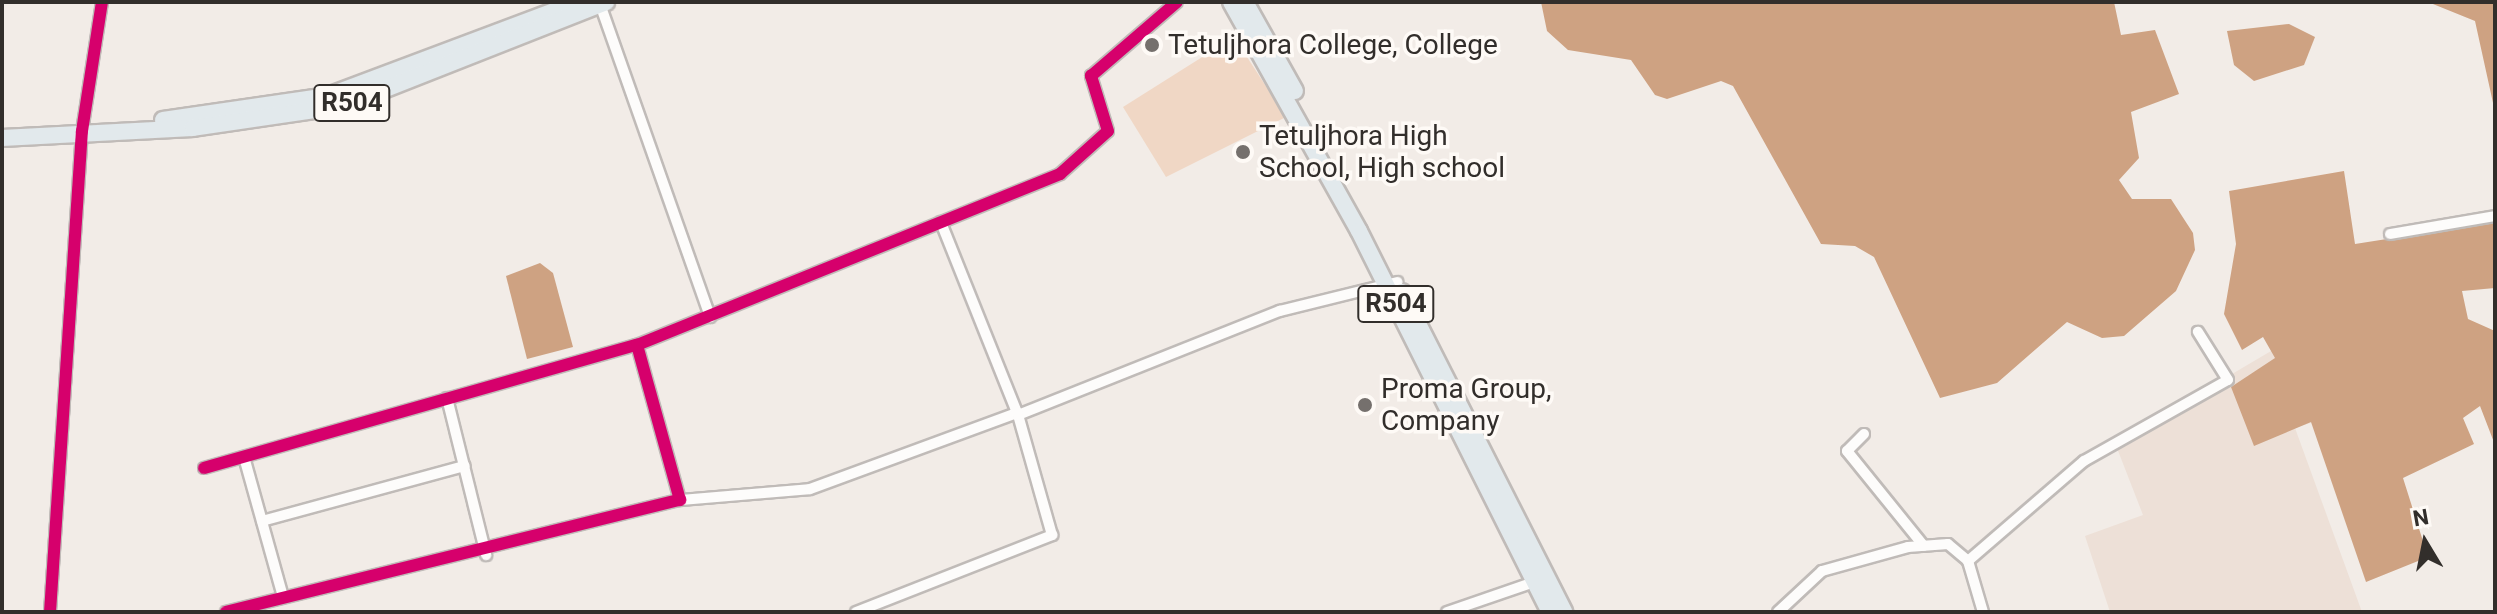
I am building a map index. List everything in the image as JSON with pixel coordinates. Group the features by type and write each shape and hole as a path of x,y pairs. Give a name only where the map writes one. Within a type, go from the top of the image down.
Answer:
{"main road":[{"name":"R504","path":"2,138 82,131 328,96 578,2"},
{"name":"R504","path":"1231,2 1392,284"},
{"name":"R504","path":"1245,2 1541,579 1564,612"},
{"name":"R504","path":"82,131 193,128 342,106 603,3"},
{"name":"R504","path":"1541,579 1550,612"}],"street":[{"path":"50,612 82,131 102,2"},
{"path":"204,468 637,345 1060,174 1094,148 1108,131 1091,76 1177,2"},
{"path":"603,3 710,317"},
{"path":"2390,234 2495,216"},
{"path":"856,612 1052,535 1018,414 941,222"},
{"path":"226,612 680,500 810,489 1018,414 1291,307 1392,284"},
{"path":"1968,561 2084,461 2228,380 2198,332"},
{"path":"637,345 680,500"},
{"path":"447,398 485,550"},
{"path":"1864,434 1847,451 1924,546"},
{"path":"244,457 283,597"},
{"path":"262,521 465,466"},
{"path":"1778,612 1787,607 1822,571 1924,546 1948,544 1968,561 1983,612"},
{"path":"1447,612 1541,579"}],"shaded area":[{"path":"1541,2 2114,2 2121,35 2155,30 2179,94 2131,112 2139,158 2119,180 2132,199 2171,199 2193,233 2195,250 2176,291 2124,336 2102,338 2067,322 1997,383 1940,398 1874,257 1855,246 1821,244 1733,86 1721,81 1667,99 1655,95 1631,60 1568,50 1547,31"},
{"path":"2428,2 2495,2 2495,112 2475,21"},
{"path":"2289,24 2315,37 2304,65 2254,81 2234,65 2227,31"},
{"path":"1234,37 1286,117 1166,177 1123,107"},
{"path":"2344,171 2355,244 2495,222 2495,288 2462,291 2468,319 2495,331 2495,445 2480,406 2463,418 2474,444 2403,478 2428,557 2366,582 2311,422 2254,446 2231,387 2275,358 2263,337 2242,350 2224,314 2236,244 2229,191"},
{"path":"540,263 553,273 573,347 527,359 506,276"},
{"path":"2288,341 2332,416 2295,428 2362,612 2110,612 2085,536 2143,515 2115,443"}],"cycle path":[{"path":"50,612 82,131 102,2"},
{"path":"204,468 637,345 1060,174 1108,131 1091,76 1177,2"},
{"path":"226,612 680,500 637,345"}],"place":[{"name":"Tetuljhora College, College","path":"1152,45"},
{"name":"Tetuljhora High School, High school","path":"1243,152"},
{"name":"Proma Group, Company","path":"1365,405"}]}
